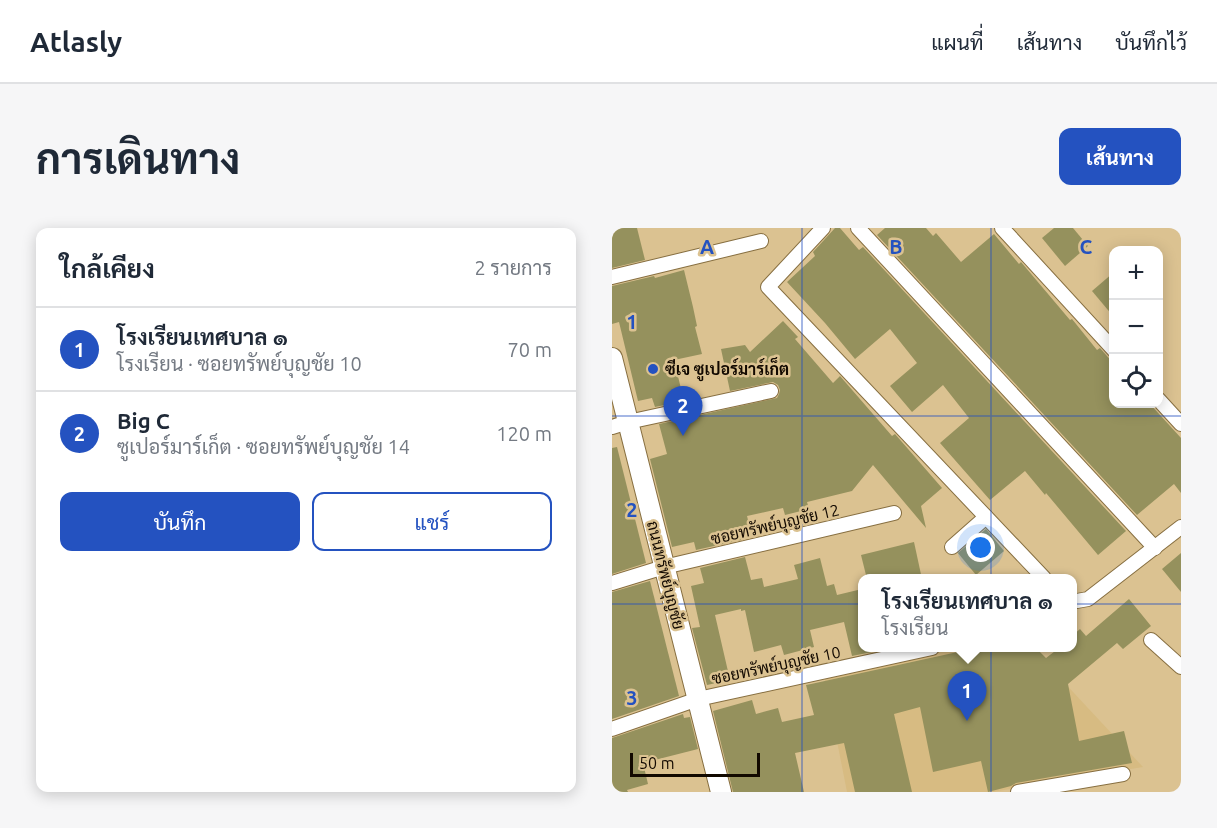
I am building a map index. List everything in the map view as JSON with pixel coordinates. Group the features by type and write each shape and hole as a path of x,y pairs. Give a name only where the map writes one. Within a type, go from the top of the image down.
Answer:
{"street":[{"path":"823,228 768,287 1039,574"},
{"path":"858,228 1155,548"},
{"path":"1002,228 1109,346"},
{"path":"612,277 761,241"},
{"name":"ถนนทรัพย์บุญชัย","path":"612,358 620,424 664,567 721,792"},
{"path":"620,424 771,391"},
{"path":"1163,404 1181,424"},
{"name":"ซอยทรัพย์บุญชัย 12","path":"612,583 664,567 894,513"},
{"path":"952,547 986,517"},
{"path":"1077,601 1088,599 1181,527"},
{"path":"1151,639 1181,667"},
{"name":"ซอยทรัพย์บุญชัย 10","path":"612,729 698,699 914,652"},
{"path":"1018,792 1123,774"}],"shaded area":[{"path":"931,652 1036,652 1143,767 992,792 847,792 824,675"}],"building":[{"path":"612,228 637,228 645,260 612,268"},
{"path":"835,228 840,228 859,250 863,247 1126,531 1098,555 1025,471 990,500 940,443 969,418 943,385 912,412 890,386 917,363 890,329 855,359 787,282 815,256 813,252"},
{"path":"885,228 926,228 933,236 936,233 961,262 994,234 1070,320 1072,319 1097,350 1100,348 1109,358 1109,408 1154,408 1181,438 1181,493 1174,484 1137,515 877,235"},
{"path":"1054,228 1073,228 1088,246 1065,266 1042,238"},
{"path":"684,270 702,354 674,360 684,401 655,407 652,398 638,401 619,322 612,324 612,286"},
{"path":"1109,276 1109,311 1092,291"},
{"path":"783,321 798,337 795,339 833,383 840,376 892,436 895,434 942,488 921,506 926,528 873,465 852,491 807,502 809,509 785,515 783,508 747,516 750,528 739,530 741,540 696,550 694,542 672,547 650,459 667,454 659,424 777,398 780,390 773,382 730,391 721,349 745,345 750,352"},
{"path":"617,447 646,563 612,574 612,448"},
{"path":"986,529 1004,551 977,574 958,553"},
{"path":"914,542 921,574 866,574 861,555"},
{"path":"1181,553 1181,592 1162,569"},
{"path":"745,557 751,580 762,578 764,587 798,579 794,565 820,558 827,586 834,584 837,595 858,590 858,652 872,652 852,656 844,622 810,630 814,647 784,655 781,645 754,652 745,610 741,611 741,609 715,615 730,680 707,685 692,628 700,627 691,586 704,583 700,568"},
{"path":"650,581 679,696 612,719 612,592"},
{"path":"1129,599 1151,626 1123,649 1117,643 1068,684 1079,741 1124,731 1132,763 1016,783 988,792 981,761 933,772 920,707 894,714 912,792 855,792 844,743 795,753 804,792 733,792 713,711 752,700 756,714 778,708 782,722 814,715 806,685 958,652 1040,652 1046,658 1054,652 1077,652 1077,632 1080,629 1086,636"},
{"path":"683,714 684,718 690,717 698,749 643,763 648,784 627,790 628,792 612,792 612,738"}],"place":[{"name":"ซีเจ ซูเปอร์มาร์เก็ต","path":"653,369"},
{"name":"Big C","path":"683,436"},
{"name":"โรงเรียนเทศบาล ๑","path":"967,721"}]}
